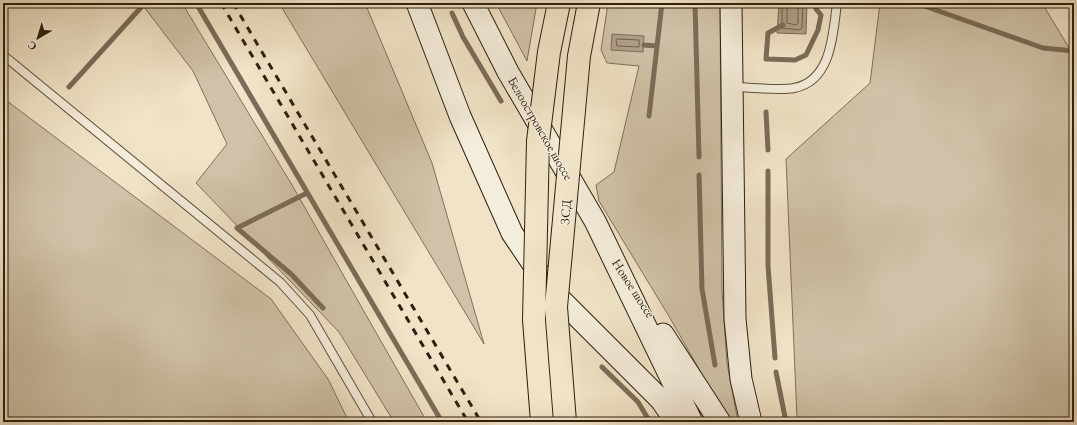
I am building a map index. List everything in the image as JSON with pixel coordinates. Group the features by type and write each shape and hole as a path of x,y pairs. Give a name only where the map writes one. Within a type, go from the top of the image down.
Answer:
{"highway":[{"path":"542,422 534,320 538,141 549,52 559,3"},
{"name":"ЗСД","path":"565,422 556,307 579,56 589,3"}],"main road":[{"path":"417,3 460,116 512,233 549,288 656,395 676,422"},
{"name":"Белоостровское шоссе","path":"472,3 508,72 595,221 610,252"},
{"path":"731,3 735,319 741,379 751,422"},
{"name":"Новое шоссе","path":"610,252 692,422"},
{"name":"Новое шоссе","path":"610,252 720,422"}],"lane":[{"path":"732,87 794,88 814,80 825,61 832,41 837,3"},
{"path":"3,54 280,282 310,315 372,422"}],"shaded area":[{"path":"141,3 182,3 292,185 427,422 394,422 339,332 196,183 227,144 193,71"},
{"path":"279,3 365,3 432,163 484,344"},
{"path":"496,3 537,3 527,61"},
{"path":"608,3 720,3 722,291 727,363 738,422 729,422 670,318 599,201 596,185 614,172 639,66 607,63 601,50"},
{"path":"880,3 1042,3 1074,56 1074,422 798,422 786,159 870,83"},
{"path":"3,98 271,299 328,379 349,422 3,422"}],"water":[{"path":"779,3 807,3 806,34 777,33"},
{"path":"612,34 644,36 643,52 611,50"}],"waterway":[{"path":"69,87 145,3"},
{"path":"196,3 442,422"},
{"path":"649,116 662,3"},
{"path":"695,3 699,157"},
{"path":"783,25 768,33 766,59 795,60 806,55 818,30 821,15 816,9 817,3"},
{"path":"916,3 1043,48 1074,51"},
{"path":"452,13 463,37 501,101"},
{"path":"644,45 657,46"},
{"path":"766,112 768,150"},
{"path":"768,171 768,266 775,358"},
{"path":"699,175 702,289 715,365"},
{"path":"307,193 237,228 291,274 323,308"},
{"path":"602,367 638,402 650,422"},
{"path":"776,372 786,422"}],"railway":[{"path":"221,3 468,422"},
{"path":"233,3 481,422"}]}
